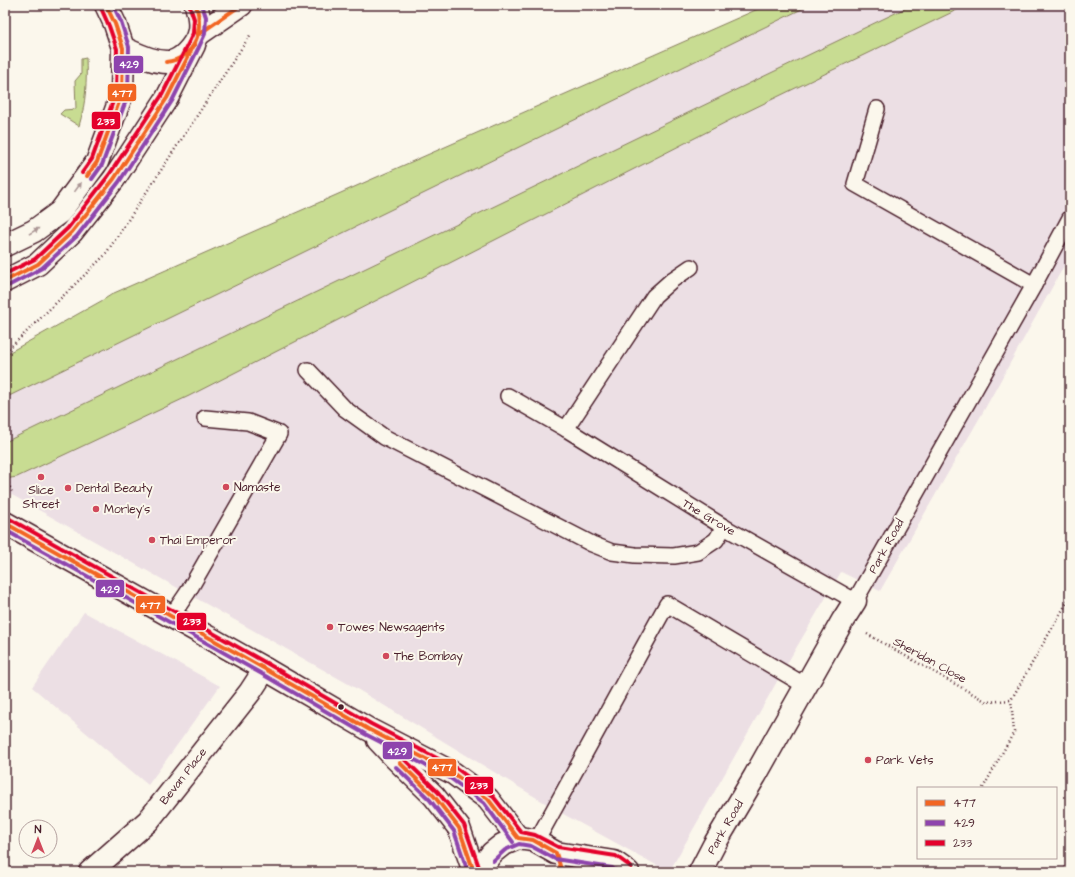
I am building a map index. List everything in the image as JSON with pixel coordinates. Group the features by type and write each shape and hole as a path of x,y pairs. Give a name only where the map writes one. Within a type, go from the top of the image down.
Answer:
{"main road":[{"path":"5,281 38,264 72,232 114,179 167,98 196,39 200,18 196,5"},
{"path":"123,48 154,60 165,62 175,61 181,58 196,39 242,5"},
{"path":"5,245 34,231 60,212 97,162 122,94 123,48 115,11"},
{"path":"5,523 368,728 453,773 488,799 527,840 559,863 614,862 628,872"},
{"name":"Park Road","path":"700,872 714,845 855,601"},
{"name":"Bevan Place","path":"90,872 148,821 250,692 265,669"},
{"path":"368,728 394,757 434,796 459,828 474,872"},
{"path":"481,872 492,853 502,845 527,840"}],"lane":[{"path":"877,109 855,184 1034,285"},
{"name":"Park Road","path":"855,601 1034,285 1070,218"},
{"path":"566,429 654,296 672,280 691,267"},
{"path":"308,370 345,409 384,437 612,552 635,555 674,556 698,552 716,540 724,527"},
{"name":"The Grove","path":"508,396 566,429 724,527 855,601"},
{"path":"171,617 188,592 279,434 248,422 205,418"},
{"path":"527,840 667,604 806,686"}],"path":[{"path":"5,476 12,492"},
{"path":"984,787 1014,732 1011,700 1070,597"},
{"name":"Sheridan Close","path":"843,620 987,702 1011,700"}],"shaded area":[{"path":"767,5 1070,5 1070,255 983,412 880,591 841,572 792,655 669,872 565,815 352,686 5,491 5,355 103,300 344,191"},
{"path":"84,612 220,686 148,785 32,687"}],"green space":[{"path":"767,5 810,5 5,398 5,299 8,297 8,353 114,293"},
{"path":"912,5 967,5 740,115 189,396 17,477 5,479 5,442"},
{"path":"86,58 86,92 79,126 60,114 64,110 76,109 75,81 81,74 81,59"}],"transit line":[{"name":"477","path":"87,176 97,162 122,94 123,48 115,24 106,5"},
{"name":"429","path":"92,179 102,165 128,95 129,47 121,22 113,5"},
{"name":"477","path":"166,62 184,55 191,49 195,42 199,24 196,5"},
{"name":"429","path":"8,286 42,268 77,236 119,182 172,101 199,47 205,34 206,17 202,5"},
{"name":"477","path":"199,34 241,5"},
{"name":"233","path":"5,274 35,259 68,228 109,175 162,95 189,42 193,33 194,19 190,7"},
{"name":"233","path":"82,173 92,159 116,93 117,49 101,8"},
{"name":"477","path":"5,281 38,264 72,232 114,179 167,98 194,45"},
{"name":"233","path":"8,518 268,664 371,724 456,768 492,795 521,832 535,835 558,847 616,856 631,867"},
{"name":"477","path":"5,523 265,669 368,729 453,773 488,799 518,838 533,840 556,853 562,872"},
{"name":"429","path":"5,530 262,674 365,734 450,778 484,803 513,842"},
{"name":"233","path":"404,759 438,792 464,825 480,870"},
{"name":"477","path":"400,763 434,796 459,828 474,872"},
{"name":"429","path":"396,767 430,800 454,831 468,872"},
{"name":"429","path":"493,861 505,850 519,844 531,846 555,859 612,868 618,872"}],"place":[{"name":"Slice Street","path":"41,477"},
{"name":"Namaste","path":"226,487"},
{"name":"Dental Beauty","path":"68,488"},
{"name":"Morley's","path":"96,509"},
{"name":"Thai Emperor","path":"152,540"},
{"name":"Towes Newsagents","path":"330,627"},
{"name":"The Bombay","path":"386,656"},
{"name":"Park Vets","path":"868,760"}]}
